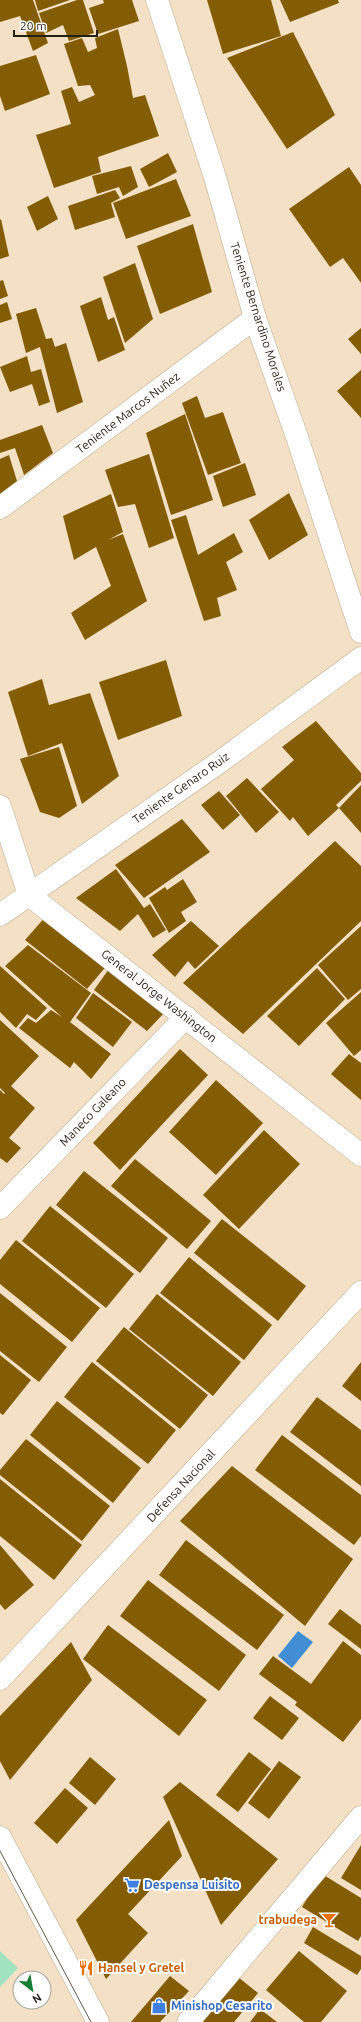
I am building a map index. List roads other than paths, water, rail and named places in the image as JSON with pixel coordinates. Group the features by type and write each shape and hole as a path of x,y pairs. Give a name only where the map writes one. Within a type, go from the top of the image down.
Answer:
{"street":[{"name":"Teniente Bernardino Morales","path":"157,0 215,177 255,318 297,437 361,632"},
{"name":"Teniente Marcos Nuñez","path":"0,508 255,318"},
{"name":"Teniente Genaro Ruiz","path":"0,915 221,761 361,658"},
{"path":"0,806 29,895"},
{"name":"General Jorge Washington","path":"29,895 361,1155"},
{"name":"Maneco Galeano","path":"0,1208 186,1017"},
{"name":"Defensa Nacional","path":"0,1679 361,1292"},
{"path":"188,2022 361,1817"},
{"path":"0,1837 98,2022"}],"water":[{"path":"298,1631 313,1642 292,1668 278,1656"}],"tram line":[{"path":"0,1851 91,2022"}],"place":[{"name":"Despensa Luisito","path":"132,1885"},
{"name":"trabudega","path":"329,1920"},
{"name":"Hansel y Gretel","path":"86,1968"},
{"name":"Minishop Cesarito","path":"159,2006"}]}
